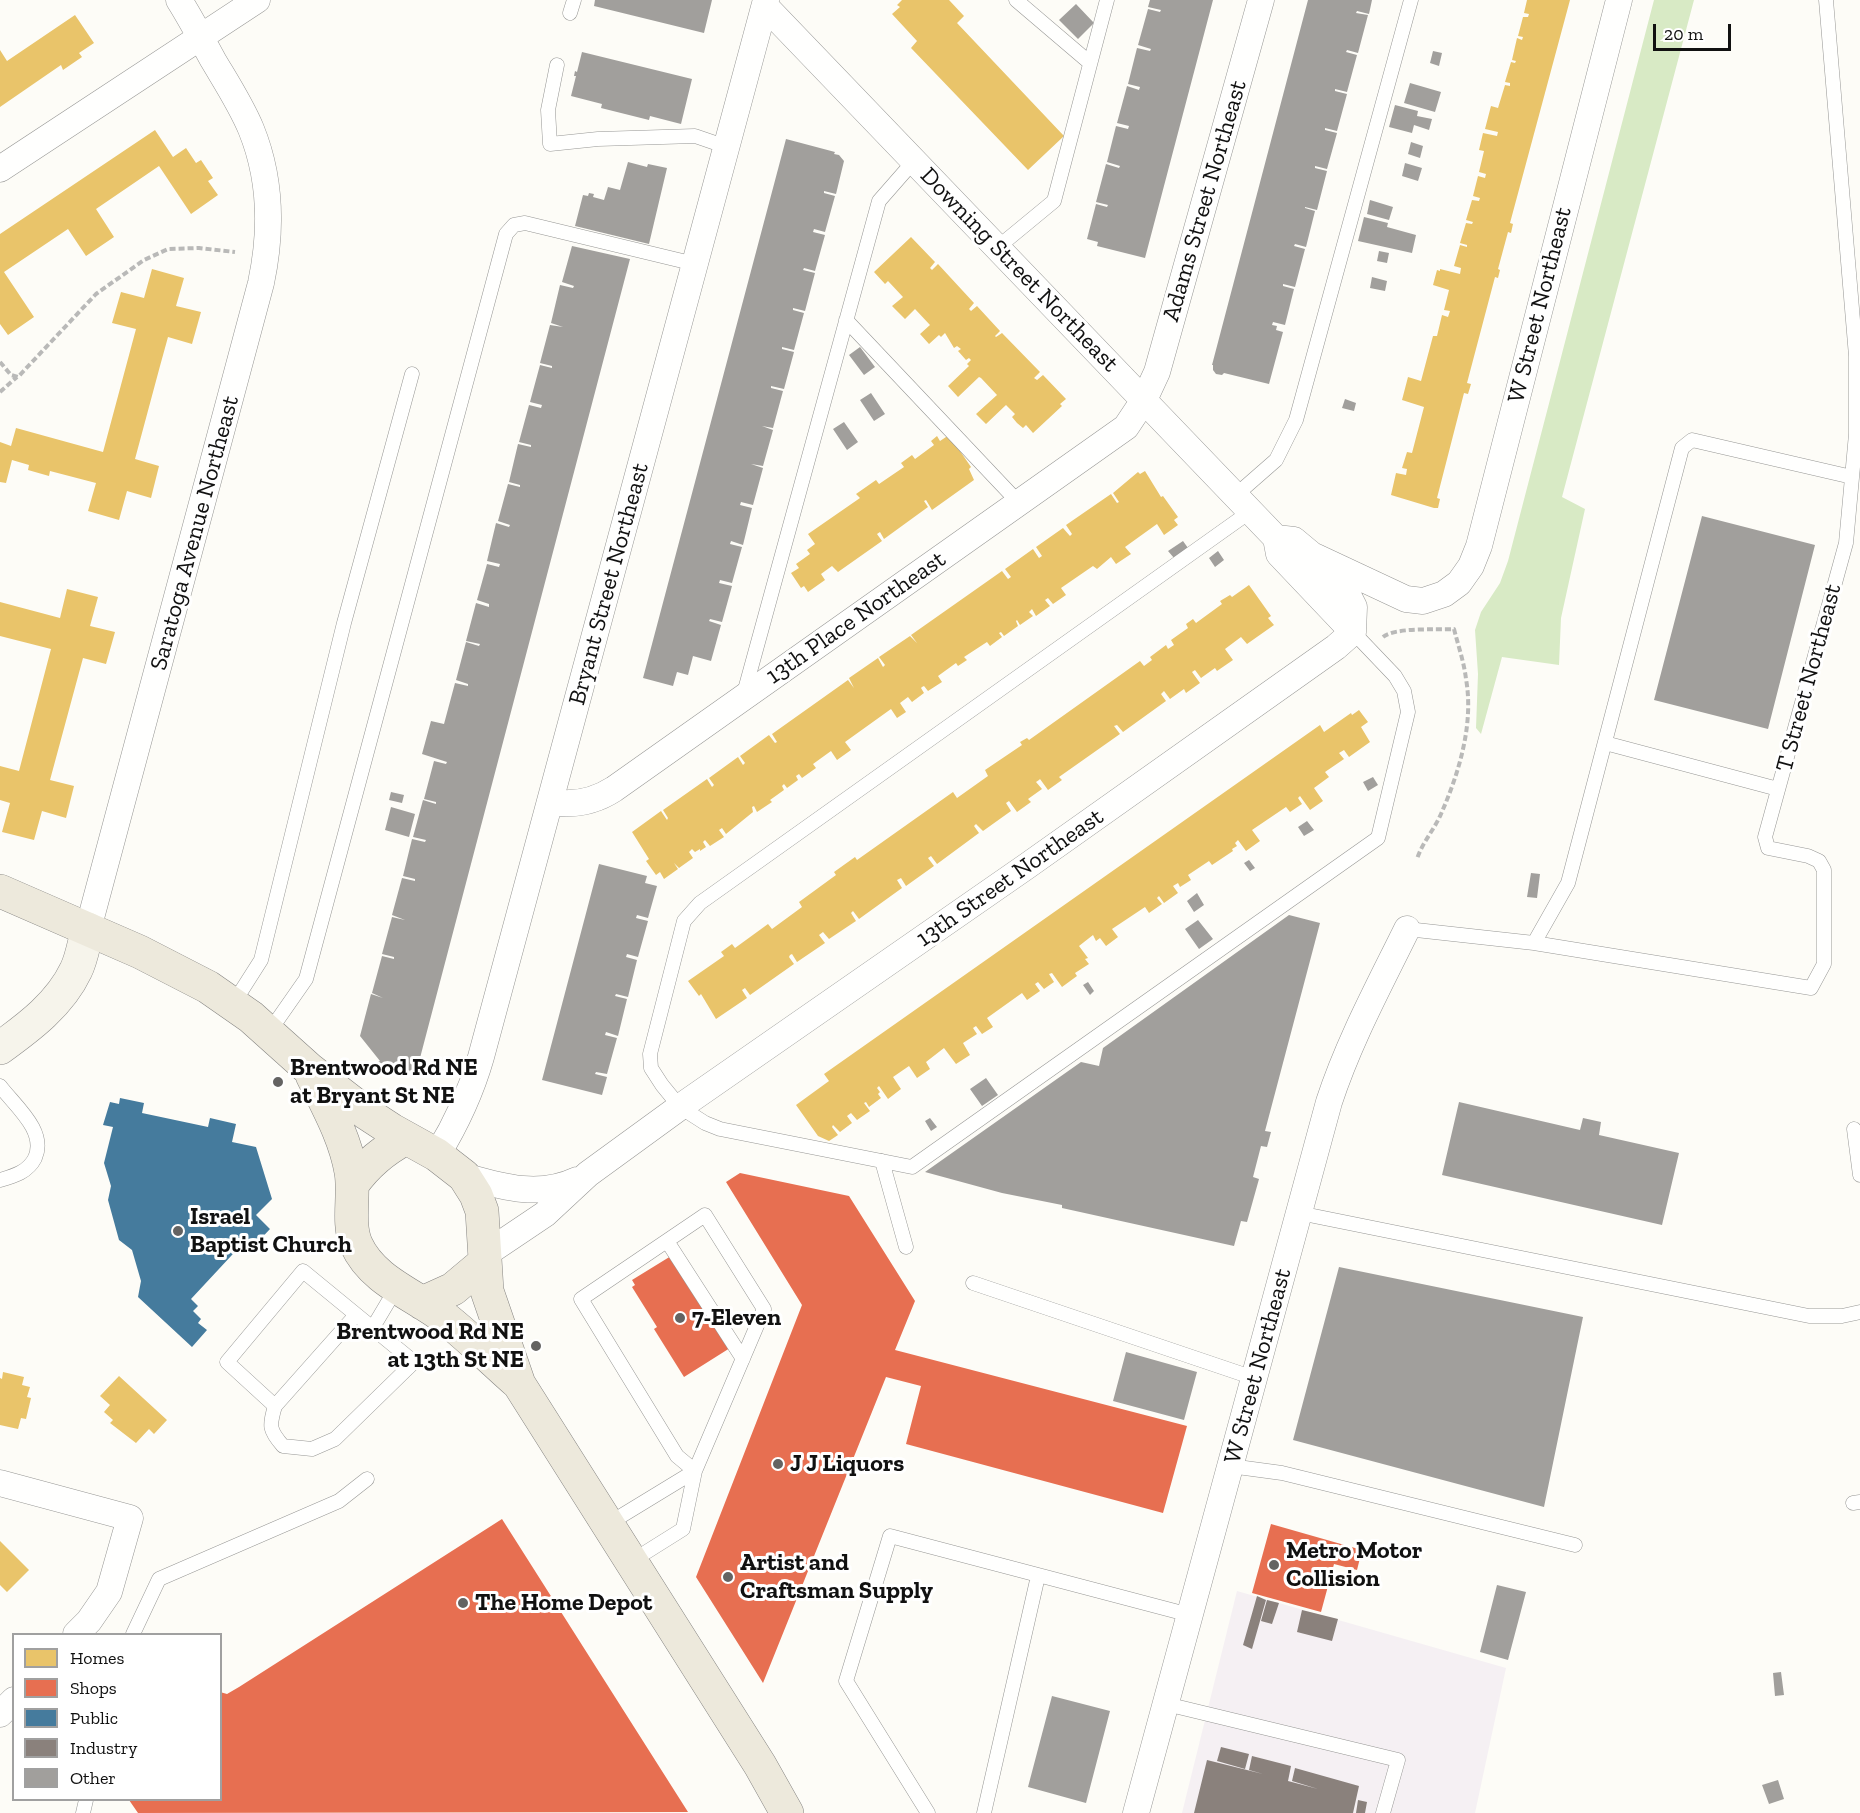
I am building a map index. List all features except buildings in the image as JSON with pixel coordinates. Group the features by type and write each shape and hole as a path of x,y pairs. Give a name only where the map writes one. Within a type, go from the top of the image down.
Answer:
{"main road":[{"path":"0,891 176,969 233,1004 309,1069 366,1113 437,1155 464,1176 476,1195 482,1211 486,1282 491,1305 519,1384 760,1765 787,1813"},
{"name":"Saratoga Avenue Northeast","path":"0,1048 38,1019 64,990 77,968 88,929"},
{"path":"309,1069 346,1150 352,1185 352,1219 357,1245 372,1267 448,1320 519,1384"},
{"path":"352,1185 369,1163 406,1138"},
{"path":"410,1295 453,1289 484,1259"}],"street":[{"name":"Saratoga Avenue Northeast","path":"88,929 261,283 267,251 268,205 257,147 250,128 179,0"},
{"path":"0,169 257,0"},
{"name":"Adams Street Northeast","path":"1144,400 1157,372 1261,0"},
{"name":"W Street Northeast","path":"1439,596 1451,589 1466,574 1479,546 1619,0"},
{"name":"Downing Street Northeast","path":"766,3 914,161 1276,538 1279,554 1353,632"},
{"name":"Bryant Street Northeast","path":"437,1155 456,1122 478,1068 766,3"},
{"name":"13th Place Northeast","path":"550,802 580,803 606,794 1126,427 1144,400"},
{"name":"Downing Street Northeast","path":"1276,538 1294,540 1312,555 1406,599 1424,601 1439,596"},
{"path":"1312,555 1347,591 1354,607 1353,632"},
{"name":"13th Street Northeast","path":"484,1259 545,1214 588,1174 680,1107 1331,652 1353,632"},
{"name":"W Street Northeast","path":"1136,1813 1329,1102 1343,1061 1407,929"},
{"name":"13th Street Northeast","path":"464,1176 513,1188 540,1190 561,1187 588,1174"},
{"path":"0,1483 130,1518 108,1592 89,1621 78,1633"},
{"path":"0,1713 12,1702"}],"lane":[{"path":"1017,0 1090,63"},
{"path":"998,248 1054,201 1107,0"},
{"path":"1353,632 1395,676 1404,690 1408,712 1378,838 912,1167 720,1129 680,1107 651,1068 650,1054 684,921 700,903 1243,503 1276,460 1296,420 1411,0"},
{"name":"T Street Northeast","path":"1534,943 1811,988 1824,964 1824,870 1819,861 1808,856 1768,848 1766,837 1846,543 1856,434 1856,356 1826,0"},
{"path":"557,65 548,110 550,144 598,139 695,136 727,147"},
{"path":"742,699 879,201 914,161"},
{"path":"268,1032 306,979 506,234 514,225 525,223 695,264"},
{"path":"846,320 1019,503"},
{"path":"233,1004 261,960 344,623 412,374"},
{"path":"1407,929 1534,943 1568,883 1682,448 1692,440 1852,477"},
{"path":"1605,743 1778,789"},
{"path":"0,1086 35,1130 39,1148 31,1165 17,1175 0,1180"},
{"path":"1854,1129 1860,1175"},
{"path":"882,1161 906,1247"},
{"path":"1299,1213 1809,1316 1842,1316 1860,1312"},
{"path":"632,1561 683,1529 695,1471 764,1309 705,1215 581,1299 676,1456 695,1471"},
{"path":"667,1241 743,1359"},
{"path":"275,1406 227,1362 303,1271 355,1316 414,1362 335,1439 312,1449 283,1446 273,1435 270,1424 275,1406 355,1316"},
{"path":"973,1283 1254,1378"},
{"path":"372,1329 410,1295"},
{"path":"1230,1466 1282,1473 1575,1545"},
{"path":"608,1524 695,1471"},
{"path":"134,1633 159,1579 339,1501 368,1479"},
{"path":"928,1813 846,1681 890,1536 1190,1615"},
{"path":"984,1813 1038,1576"},
{"path":"1166,1704 1398,1760 1383,1813"}],"path":[{"path":"0,392 18,377 96,294 144,260 168,249 199,248 235,252"},
{"path":"0,362 11,375 18,377"},
{"path":"1378,641 1386,634 1393,632 1454,629 1467,681 1464,748 1457,778 1440,818 1416,859"}],"shaded area":[{"path":"1237,1591 1506,1668 1475,1813 1182,1813"}],"green space":[{"path":"1654,0 1694,0 1562,497 1585,509 1561,618 1559,665 1502,657 1481,734 1476,728 1478,674 1475,630 1481,612 1500,583 1508,561"}],"place":[{"name":"Brentwood Rd NE at Bryant St NE","path":"278,1082"},
{"name":"Israel Baptist Church","path":"178,1231"},
{"name":"7-Eleven","path":"680,1318"},
{"name":"Brentwood Rd NE at 13th St NE","path":"536,1346"},
{"name":"J J Liquors","path":"778,1464"},
{"name":"Metro Motor Collision","path":"1274,1565"},
{"name":"Artist and Craftsman Supply","path":"728,1577"},
{"name":"The Home Depot","path":"463,1603"}]}
